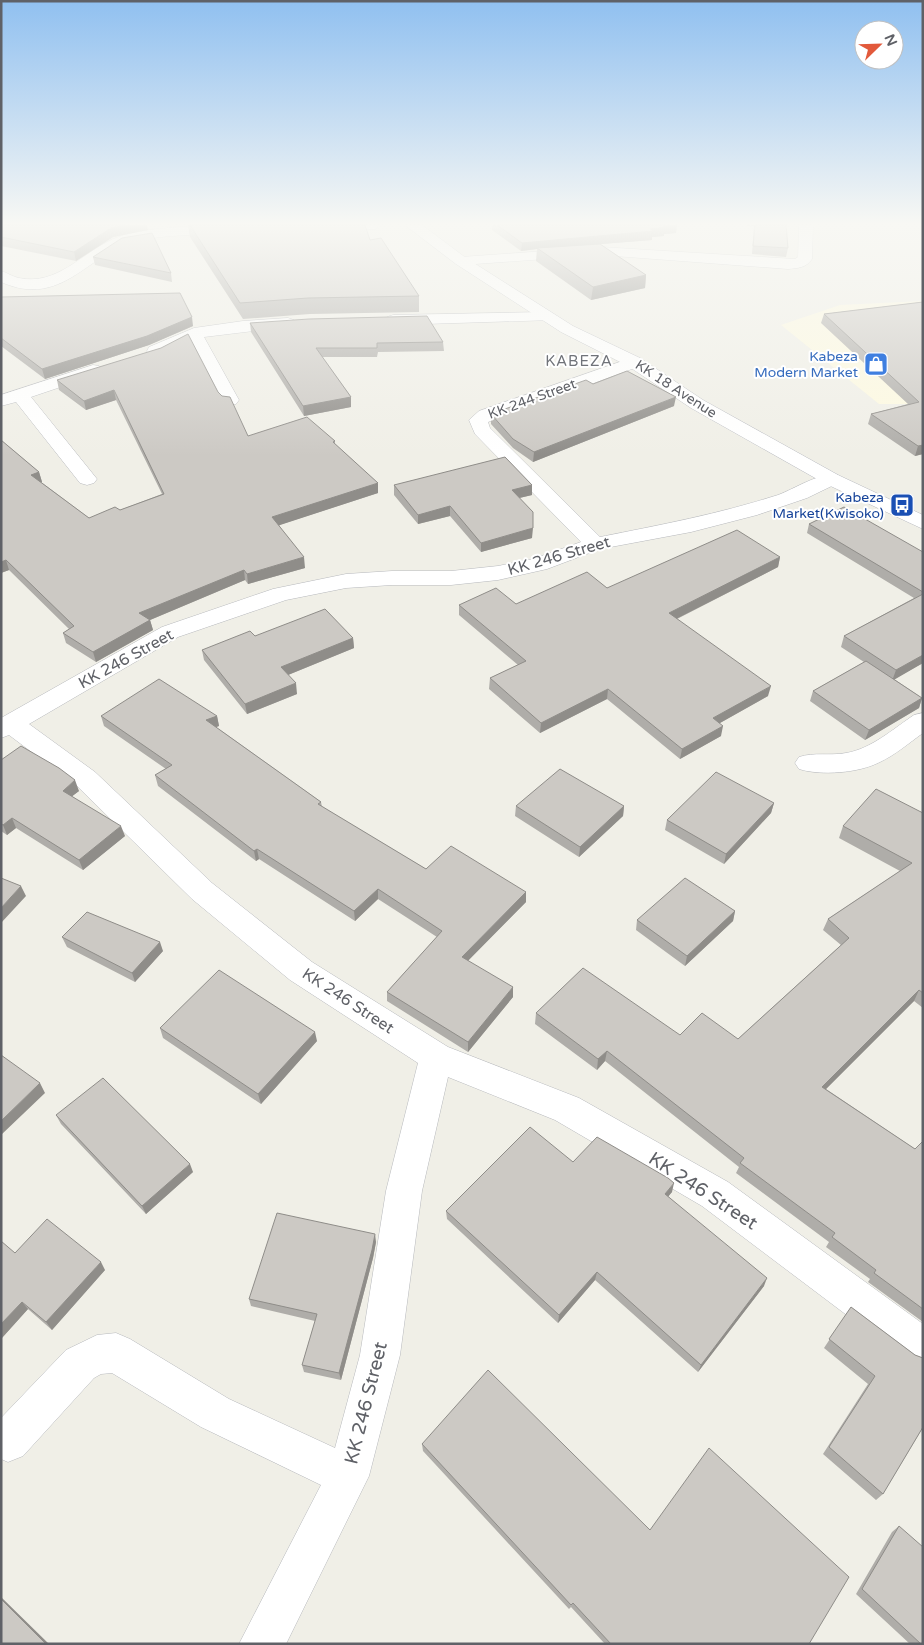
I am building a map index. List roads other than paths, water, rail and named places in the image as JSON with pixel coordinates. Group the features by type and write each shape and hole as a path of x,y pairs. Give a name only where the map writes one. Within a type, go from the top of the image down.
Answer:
{"street":[{"name":"KK 18 Avenue","path":"525,302 547,316 634,362 697,404 831,479 923,523"},
{"path":"381,320 547,316"},
{"path":"138,356 156,351 194,333 243,326 300,322"},
{"path":"194,333 230,400"},
{"name":"KK 244 Street","path":"595,544 482,430 478,420 486,415 634,362"},
{"path":"1,401 112,364"},
{"path":"20,396 87,479"},
{"name":"KK 246 Street","path":"831,479 800,494 750,511 691,526 595,544 539,564 498,573 451,578 392,578 346,581 281,594 170,632 6,727 86,779 202,892 300,972 436,1057 567,1109 715,1194 923,1348"},
{"path":"808,763 844,763 871,756 923,721"},
{"name":"KK 246 Street","path":"262,1644 348,1476 380,1355 404,1191 436,1057"},
{"path":"8,1441 80,1364 97,1355 116,1353 215,1413 348,1476"}],"place":[{"name":"Kabeza Modern Market","path":"876,364"},
{"name":"Kabeza Market(Kwisoko)","path":"902,505"}],"district":[{"name":"KABEZA","path":"579,361"}]}
